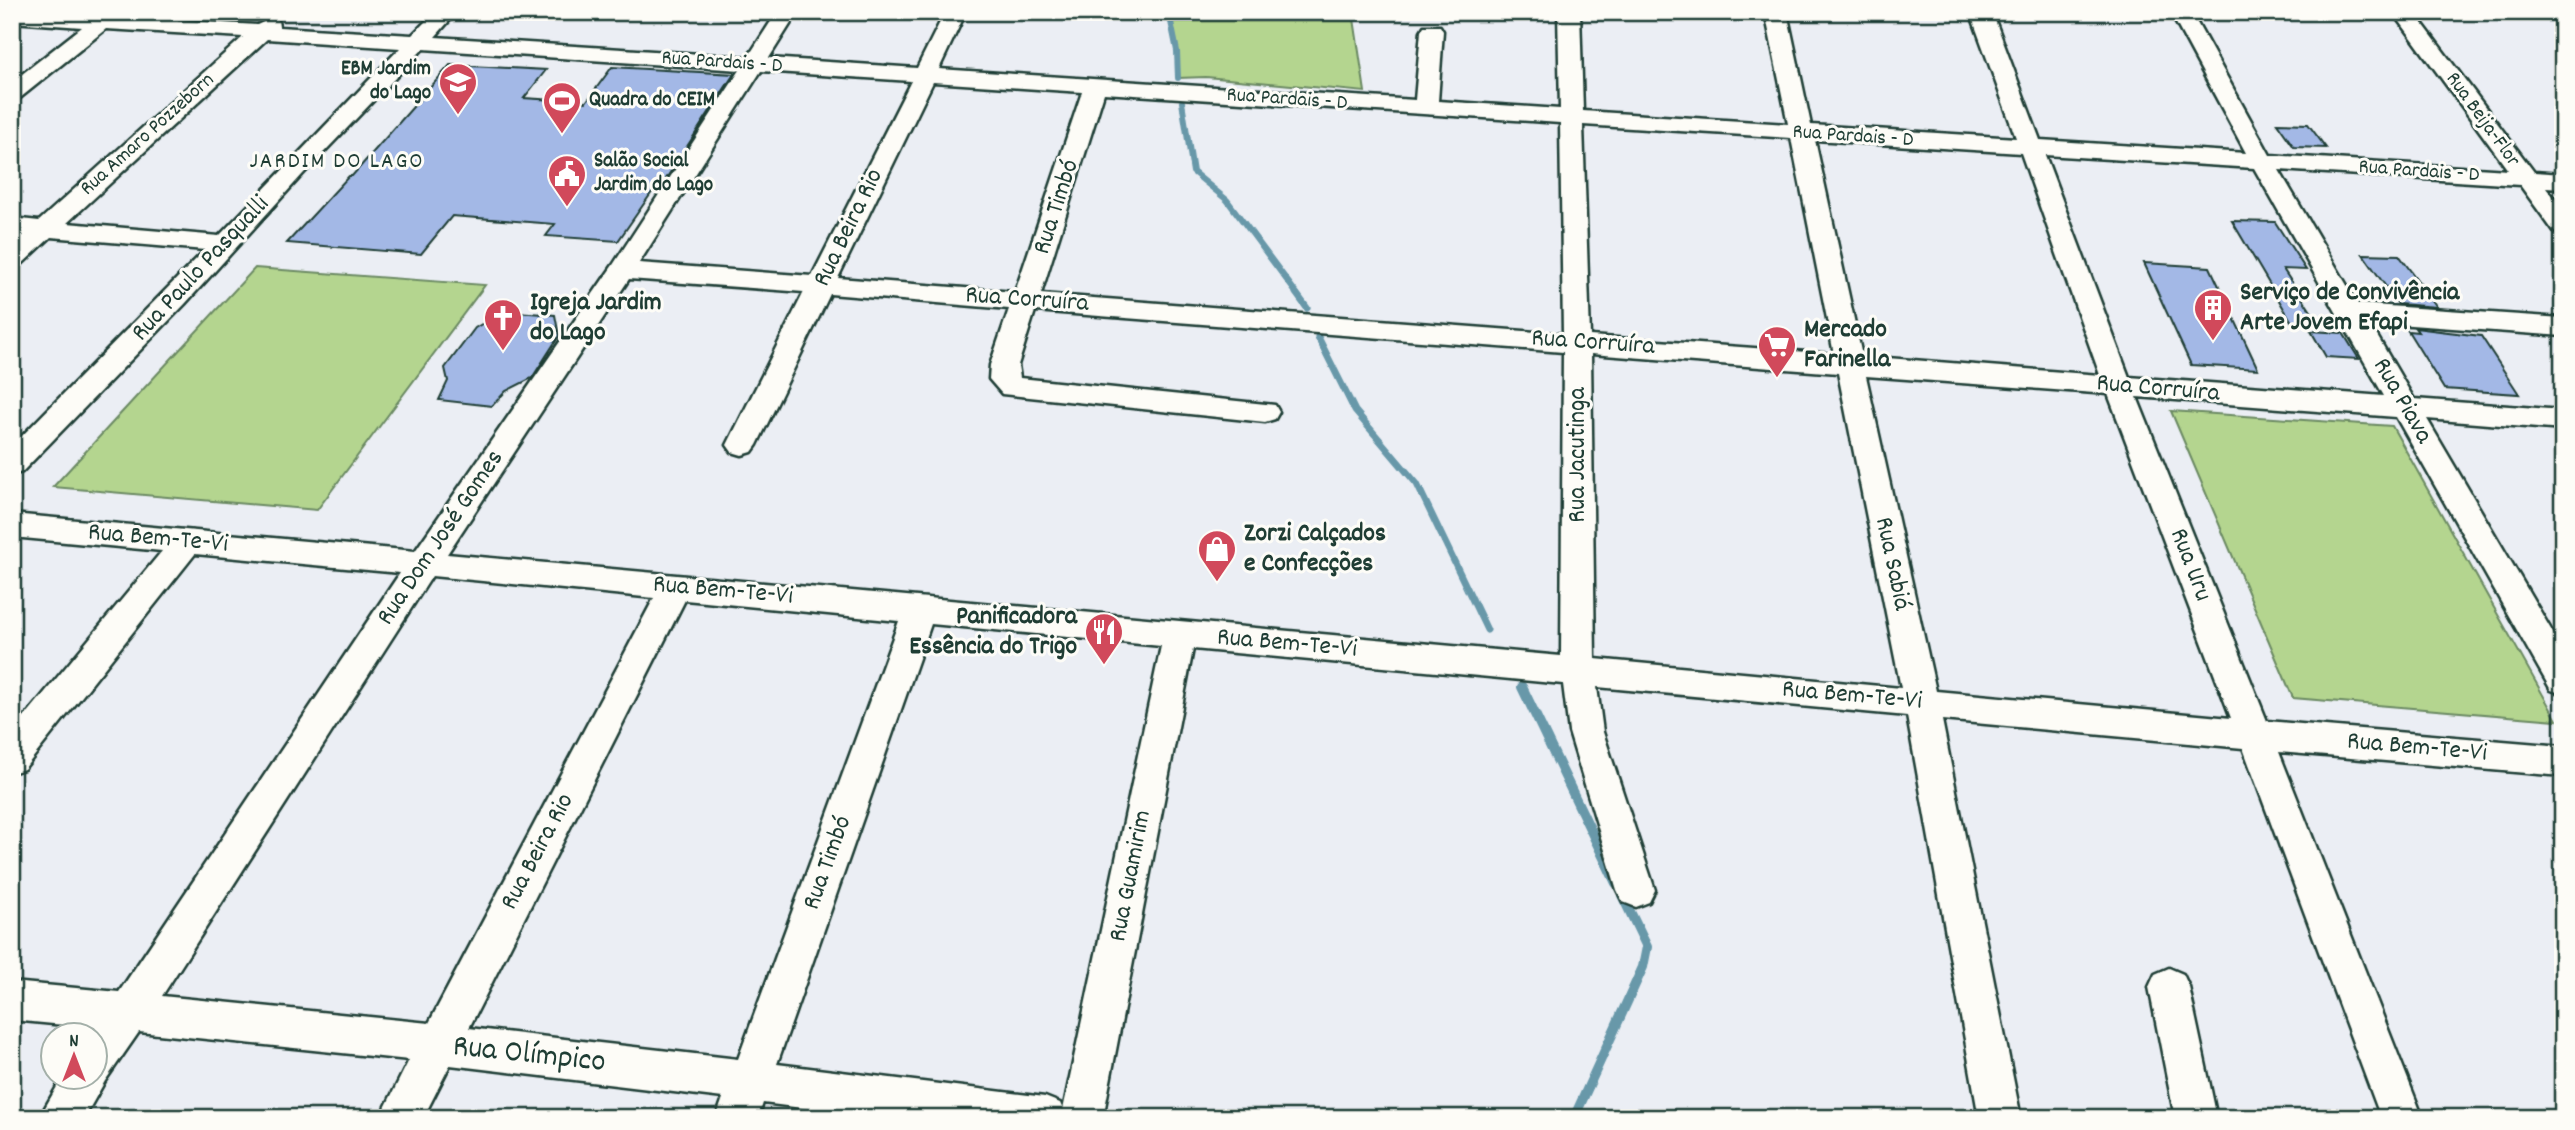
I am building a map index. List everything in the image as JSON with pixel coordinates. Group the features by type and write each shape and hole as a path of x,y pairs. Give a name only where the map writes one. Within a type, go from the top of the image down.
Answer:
{"street":[{"name":"Rua Amaro Pozzeborn","path":"12,259 284,12"},
{"name":"Rua Paulo Pasqualli","path":"12,464 176,298 223,244 447,12"},
{"name":"Rua Dom José Gomes","path":"108,1044 423,564 622,270 788,12"},
{"name":"Rua Beira Rio","path":"742,445 956,12"},
{"name":"Rua Jacutinga","path":"1569,12 1577,342 1578,671 1586,732 1636,890"},
{"name":"Rua Sabiá","path":"1776,12 1848,363 1922,702 2000,1118"},
{"name":"Rua Uru","path":"1981,12 2108,359 2121,386 2402,1118"},
{"name":"Rua Piava","path":"2180,12 2263,163 2563,680"},
{"name":"Rua Beija-Flor","path":"2403,12 2563,227"},
{"name":"Rua Pardais - D","path":"12,16 107,17 262,32 753,65 2563,181"},
{"path":"12,93 107,17"},
{"path":"1426,108 1432,31"},
{"name":"Rua Timbó","path":"1095,87 1004,365 1003,379 1012,387 1265,412"},
{"path":"12,226 223,244"},
{"name":"Rua Corruíra","path":"622,270 2563,420"},
{"path":"2350,312 2563,327"},
{"name":"Rua Bem-Te-Vi","path":"12,525 2256,735 2563,761"},
{"path":"12,758 187,542"},
{"name":"Rua Beira Rio","path":"401,1118 677,587"},
{"name":"Rua Timbó","path":"737,1118 920,609"},
{"name":"Rua Guamirim","path":"1082,1118 1180,634"},
{"path":"2169,987 2196,1118"},
{"name":"Rua Olímpico","path":"12,1002 129,1012 750,1080 1045,1118"},
{"path":"60,1118 76,1092"}],"green space":[{"path":"1169,12 1353,12 1365,92 1206,77 1178,78 1177,51"},
{"path":"255,268 485,285 317,510 53,487"},
{"path":"2171,411 2392,426 2557,720 2293,698"}],"building":[{"path":"450,65 546,70 524,98 586,102 612,67 734,74 662,185 657,185 618,241 546,236 555,224 452,216 421,254 287,243 349,176 352,176"},
{"path":"2277,123 2308,124 2326,148 2294,147"},
{"path":"2232,221 2275,222 2306,270 2283,269 2320,325 2293,324"},
{"path":"2363,254 2399,255 2437,307 2398,304"},
{"path":"2144,263 2210,267 2258,369 2191,365"},
{"name":"Igreja Jardim do Lago","path":"504,311 555,315 559,336 532,378 506,391 492,406 439,400 448,381 445,368 475,328"},
{"path":"2415,328 2481,336 2519,394 2444,389 2408,331 2418,332"},
{"path":"2311,331 2343,333 2359,359 2326,357"}],"waterway":[{"path":"1169,12 1177,51 1178,78"},
{"path":"1182,102 1193,172 1227,200 1297,294"},
{"path":"1296,293 1307,308"},
{"path":"1318,337 1355,411 1417,484 1487,630"},
{"path":"1522,687 1616,883"},
{"path":"1574,1118 1643,967 1647,947 1622,895"}],"place":[{"name":"EBM Jardim do Lago","path":"458,116"},
{"name":"Quadra do CEIM","path":"562,135"},
{"name":"Salão Social Jardim do Lago","path":"567,208"},
{"name":"Serviço de Convivência Arte Jovem Efapi","path":"2213,342"},
{"name":"Igreja Jardim do Lago","path":"503,352"},
{"name":"Mercado Farinella","path":"1777,379"},
{"name":"Zorzi Calçados e Confecções","path":"1217,583"},
{"name":"Panificadora Essência do Trigo","path":"1104,666"}],"district":[{"name":"JARDIM DO LAGO","path":"337,162"}]}
